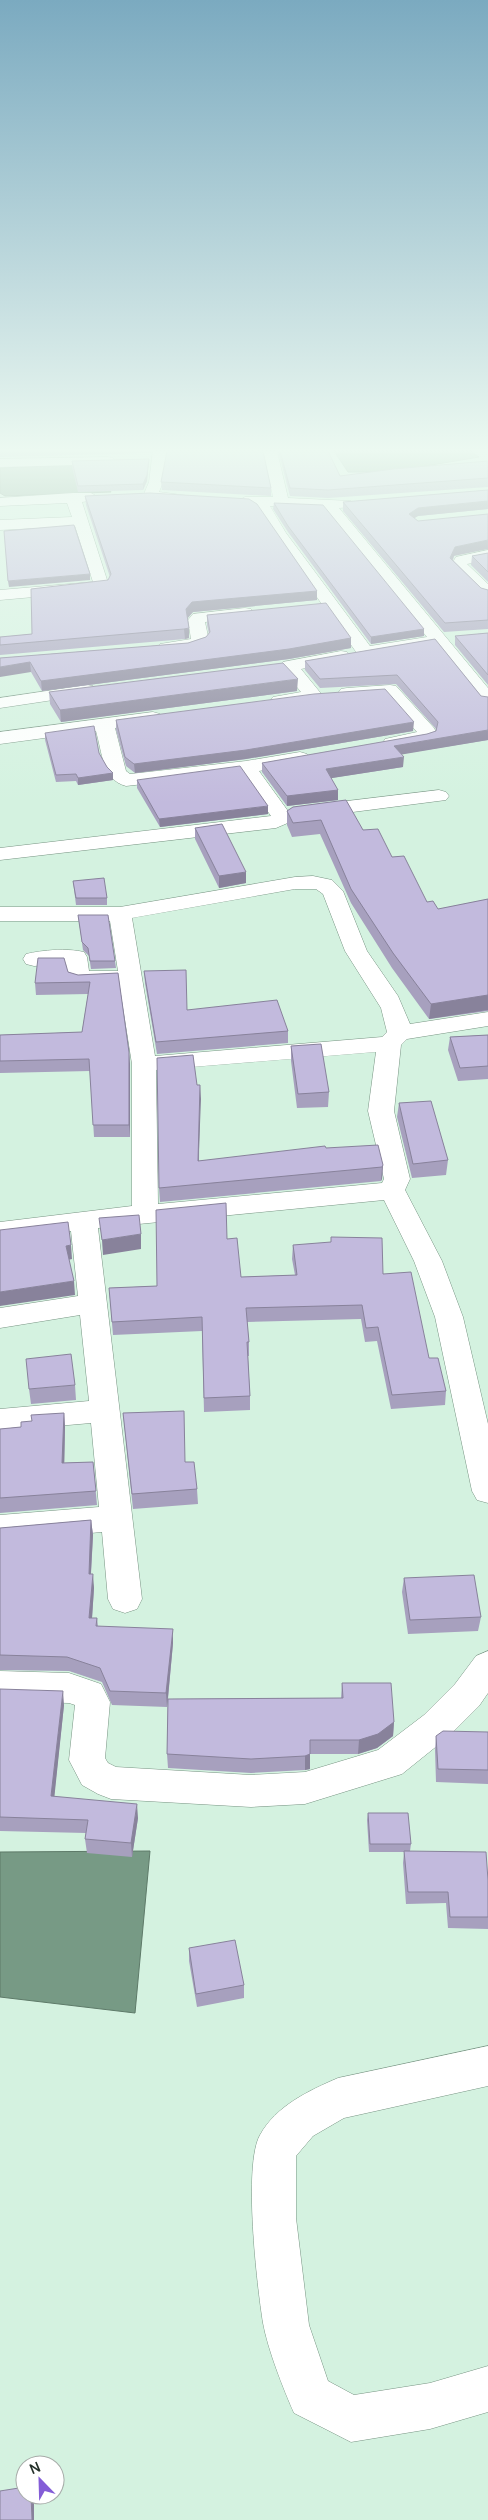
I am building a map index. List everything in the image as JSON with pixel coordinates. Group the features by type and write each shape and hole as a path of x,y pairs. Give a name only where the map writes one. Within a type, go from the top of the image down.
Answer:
{"street":[{"path":"0,595 101,586 97,569"},
{"path":"305,569 365,652"},
{"path":"380,569 487,698"},
{"path":"463,569 488,593"},
{"path":"312,607 331,606"},
{"path":"150,649 198,643 200,641 196,620 199,618 266,611"},
{"path":"270,668 439,640 458,639"},
{"path":"290,666 314,696"},
{"path":"0,703 106,688"},
{"path":"257,704 314,696 390,690 427,732 426,736 418,739 370,746"},
{"path":"0,738 171,715"},
{"path":"104,724 117,773 126,780 246,767 322,754"},
{"path":"246,767 283,814"},
{"path":"283,814 439,796"},
{"path":"0,854 276,822 283,818 283,814"},
{"path":"0,914 120,914 295,883 319,882 328,886 333,892 351,942 389,1001 399,1022 394,1038 381,1111 397,1179 392,1190"},
{"path":"120,914 144,1064 145,1214"},
{"path":"34,959 76,957 79,978 130,976"},
{"path":"144,1064 394,1038 488,1019"},
{"path":"0,1231 145,1214 392,1190"},
{"path":"392,1190 428,1260 449,1317 480,1418 488,1491"},
{"path":"84,1222 94,1303 103,1411 125,1599"},
{"path":"0,1318 94,1303"},
{"path":"0,1420 103,1411"},
{"path":"0,1528 115,1518"},
{"path":"0,1686 69,1688 89,1695 93,1702 87,1760 95,1774 111,1783 251,1791 305,1788 389,1763 436,1726 461,1702 488,1666"},
{"path":"488,2066 338,2098 298,2121 276,2148 274,2218 286,2325 310,2397 351,2419 430,2406 488,2389"}],"shaded area":[{"path":"150,1851 135,2013 0,1997 0,1852"}],"building":[{"path":"7,569 88,569 90,574 8,581"},
{"path":"109,569 302,569 317,591 192,602 186,609 189,628 184,629 0,645 0,637 32,634 31,589 108,580 111,574"},
{"path":"320,569 375,569 424,629 371,637"},
{"path":"399,569 461,569 481,588 488,590 488,620 445,623"},
{"path":"326,603 351,638 289,649 41,681 30,662 0,667 0,658 188,643 206,637 210,632 207,615"},
{"path":"488,633 488,675 455,636"},
{"path":"435,639 481,696 488,697 488,730 394,746 404,757 326,769 338,790 287,796 262,763 427,734 436,731 438,722 397,675 320,679 305,661"},
{"path":"283,663 298,679 60,710 49,692"},
{"path":"385,689 414,722 246,750 134,764 125,757 116,720 314,694"},
{"path":"94,726 99,753 113,773 78,778 76,774 56,775 45,733"},
{"path":"240,766 268,806 159,819 137,780"},
{"path":"346,800 363,830 378,829 392,857 404,856 427,902 433,901 438,909 488,899 488,995 431,1004 393,953 351,889 321,820 293,823 287,811 293,807"},
{"path":"222,824 246,872 219,876 195,828"},
{"path":"104,878 107,898 76,898 73,881"},
{"path":"78,915 108,915 115,961 90,961 88,948 82,942"},
{"path":"38,958 64,958 68,972 78,975 118,973 129,1052 129,1125 93,1125 89,1059 0,1061 0,1035 82,1032 90,982 35,983"},
{"path":"186,970 187,1010 277,1000 288,1031 156,1042 144,971"},
{"path":"488,1035 488,1066 460,1068 450,1037"},
{"path":"321,1044 329,1092 298,1094 291,1046"},
{"path":"193,1055 197,1085 200,1085 198,1161 325,1146 326,1148 378,1145 382,1167 159,1188 157,1058"},
{"path":"431,1101 448,1160 413,1164 399,1103"},
{"path":"226,1203 227,1239 237,1238 241,1277 297,1275 293,1245 331,1242 331,1237 382,1238 383,1274 411,1272 429,1358 438,1358 446,1391 392,1395 378,1327 366,1328 362,1305 246,1308 250,1396 204,1398 202,1317 112,1322 109,1288 157,1286 156,1210"},
{"path":"139,1215 141,1234 102,1240 99,1218"},
{"path":"68,1222 71,1245 66,1246 74,1281 0,1292 0,1230"},
{"path":"71,1354 75,1385 29,1389 26,1359"},
{"path":"184,1411 185,1462 194,1462 197,1489 132,1494 123,1413"},
{"path":"64,1413 62,1463 93,1462 96,1491 0,1498 0,1429 21,1427 21,1422 32,1421 31,1415"},
{"path":"91,1520 89,1574 93,1574 89,1618 97,1618 96,1626 173,1629 166,1693 110,1691 100,1668 67,1657 0,1655 0,1528"},
{"path":"474,1575 481,1617 410,1620 404,1578"},
{"path":"342,1683 391,1683 394,1722 378,1734 359,1740 310,1740 310,1754 305,1756 251,1759 167,1754 168,1699 343,1698"},
{"path":"0,1689 63,1691 51,1796 137,1804 131,1843 85,1839 88,1820 0,1817"},
{"path":"443,1731 488,1732 488,1770 438,1769 436,1736"},
{"path":"368,1813 408,1813 411,1844 370,1844"},
{"path":"404,1851 486,1852 488,1917 450,1917 448,1892 408,1892"},
{"path":"235,1940 244,1985 196,1994 189,1948"},
{"path":"15,2489 15,2505 31,2505 32,2520 0,2520 0,2491"}]}
